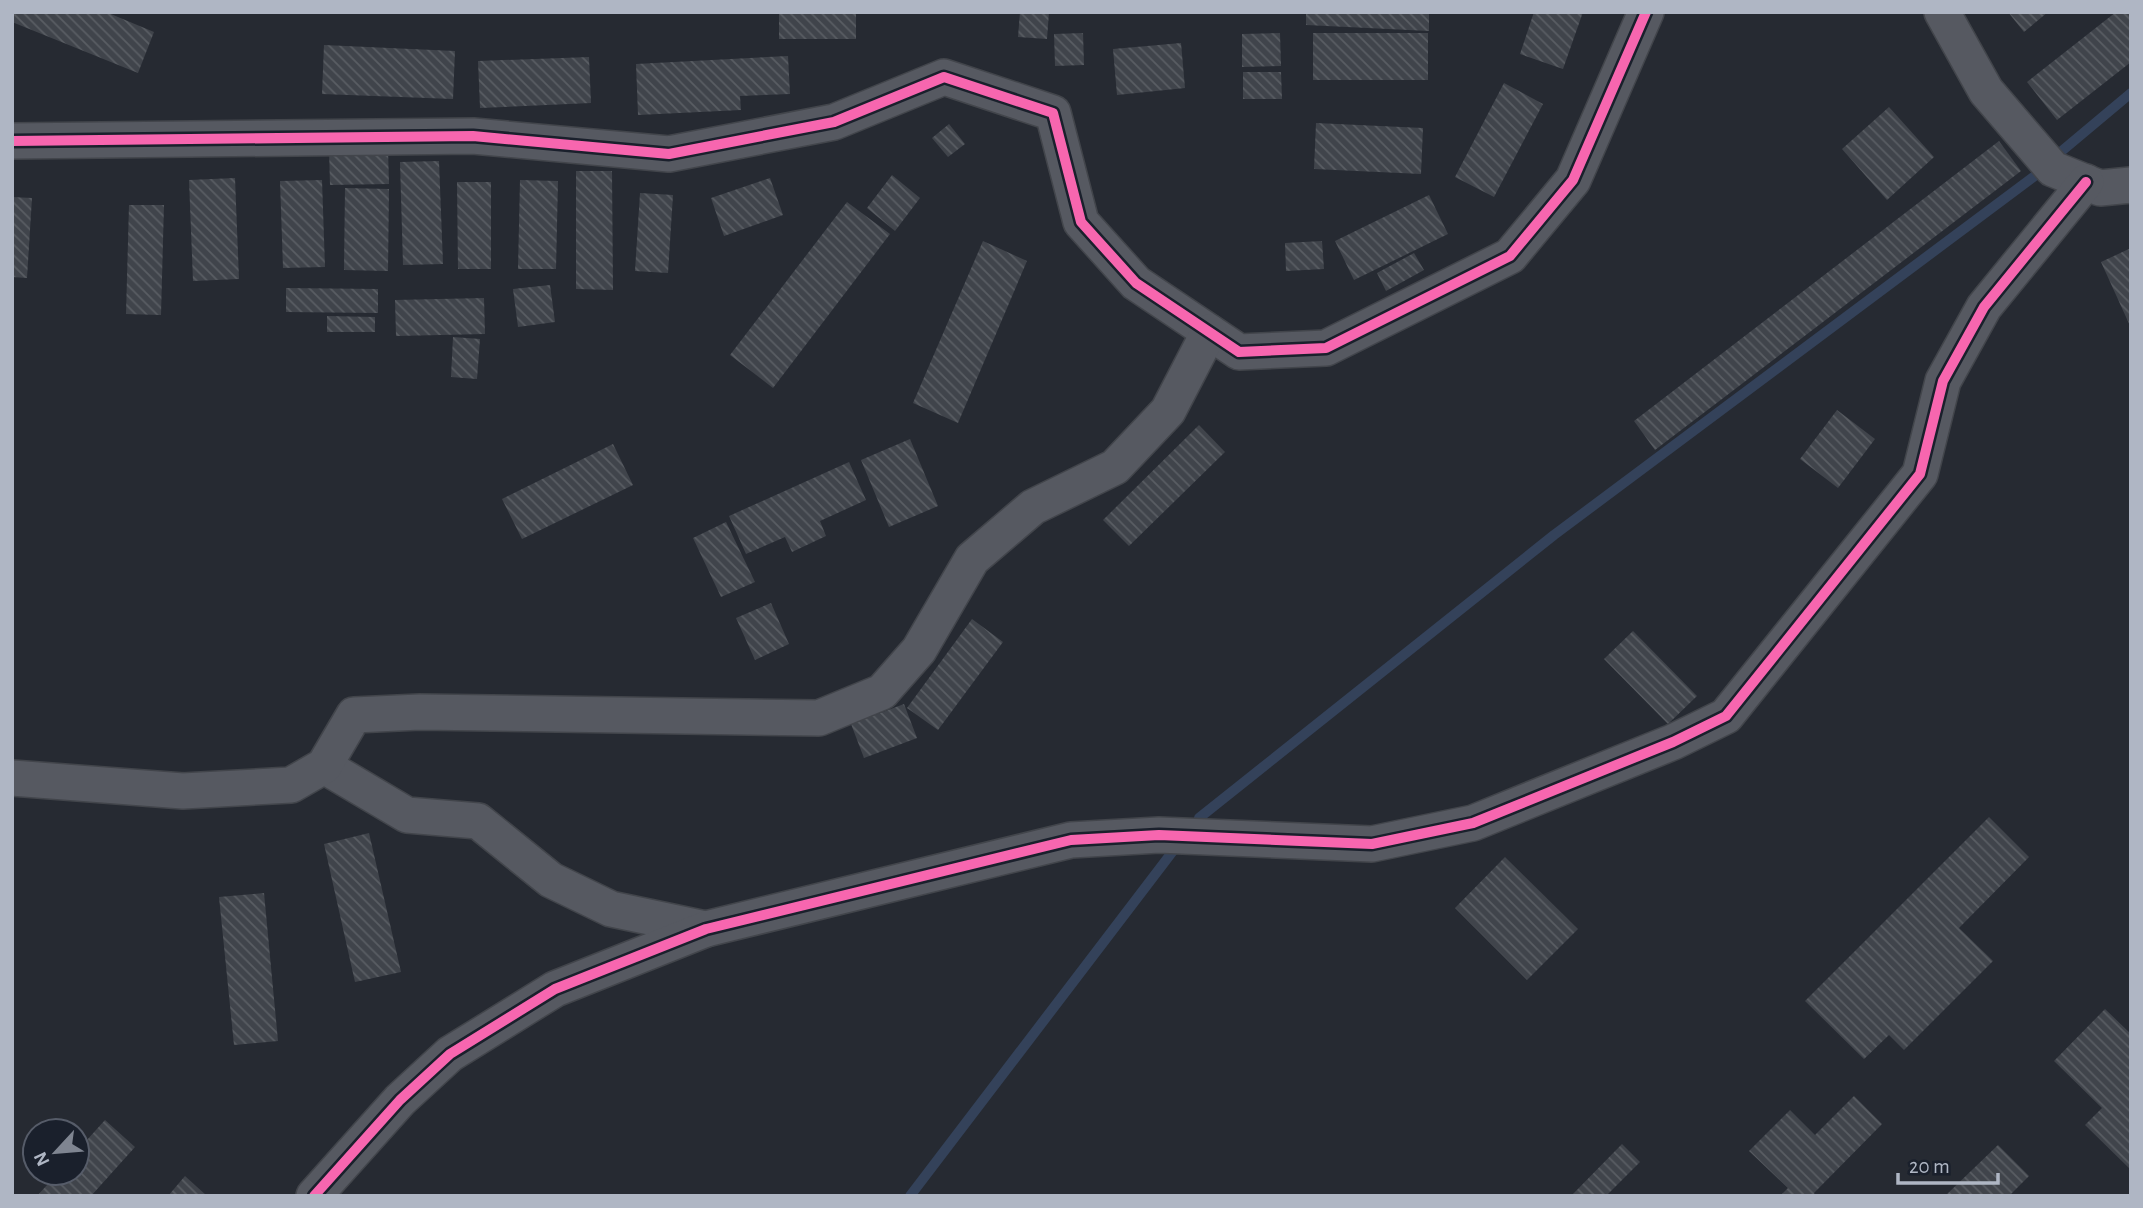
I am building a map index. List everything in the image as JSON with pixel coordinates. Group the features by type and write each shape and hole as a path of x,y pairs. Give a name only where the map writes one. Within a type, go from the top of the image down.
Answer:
{"street":[{"path":"12,141 473,136 670,154 834,122 944,77 1053,113 1081,222 1136,283 1239,352 1326,348 1510,256 1573,180 1646,12"},
{"path":"1942,12 1986,91 2053,169 2099,188 2131,185"},
{"path":"314,1196 400,1100 450,1054 555,989 706,929 1071,841 1159,835 1372,844 1473,823 1673,742 1726,716 1920,474 1943,381 1984,307 2085,182"},
{"path":"12,778 183,790 291,785 324,766 354,715 420,712 819,718 882,692 919,650 972,559 1033,507 1115,467 1168,411 1209,332"},
{"path":"324,766 407,815 478,821 551,880 611,909 706,929"}],"building":[{"path":"12,12 106,12 154,32 138,73 12,22"},
{"path":"779,12 856,12 856,39 779,39"},
{"path":"1020,12 1049,12 1047,39 1018,37"},
{"path":"1306,12 1429,12 1429,31 1306,25"},
{"path":"1534,12 1583,12 1563,69 1520,54"},
{"path":"2008,12 2048,12 2024,32"},
{"path":"2116,12 2131,12 2131,62 2057,120 2027,82"},
{"path":"1083,33 1084,65 1055,66 1054,34"},
{"path":"1280,33 1281,66 1242,67 1242,34"},
{"path":"1313,33 1428,33 1428,80 1313,80"},
{"path":"1181,43 1185,88 1117,95 1113,49"},
{"path":"324,45 455,51 453,99 322,94"},
{"path":"788,56 790,94 740,96 741,110 638,115 636,64"},
{"path":"589,57 591,103 480,108 478,61"},
{"path":"1243,72 1281,72 1282,99 1243,99"},
{"path":"1504,83 1543,104 1494,197 1455,177"},
{"path":"1889,107 1934,157 1887,200 1842,149"},
{"path":"1316,123 1423,128 1421,174 1314,169"},
{"path":"949,124 965,144 948,157 932,138"},
{"path":"1999,141 2021,171 1655,450 1634,421"},
{"path":"329,149 388,149 389,184 330,185"},
{"path":"439,161 443,264 403,265 400,162"},
{"path":"576,171 612,171 613,290 576,289"},
{"path":"892,175 920,198 895,231 867,208"},
{"path":"235,178 239,279 193,281 189,180"},
{"path":"770,178 783,215 724,236 711,198"},
{"path":"322,180 325,267 283,268 280,181"},
{"path":"520,180 558,181 556,269 518,269"},
{"path":"457,182 491,182 491,269 458,269"},
{"path":"345,188 389,189 388,271 344,270"},
{"path":"640,193 673,195 668,273 635,271"},
{"path":"1429,195 1448,234 1354,280 1335,241"},
{"path":"12,197 32,198 27,278 12,277"},
{"path":"847,202 890,234 773,388 730,355"},
{"path":"129,205 164,205 161,315 126,314"},
{"path":"983,241 1027,261 958,423 913,403"},
{"path":"1322,241 1324,269 1286,271 1285,243"},
{"path":"2131,248 2131,328 2101,262"},
{"path":"1414,253 1424,270 1386,291 1377,273"},
{"path":"550,285 555,322 518,327 513,289"},
{"path":"286,288 378,289 378,313 286,312"},
{"path":"484,298 485,334 396,336 395,300"},
{"path":"327,316 375,317 375,332 327,332"},
{"path":"453,337 480,339 477,379 451,377"},
{"path":"1837,410 1875,439 1838,488 1800,459"},
{"path":"1199,425 1225,452 1129,546 1103,520"},
{"path":"910,439 938,506 889,527 861,460"},
{"path":"613,444 633,485 522,539 502,499"},
{"path":"849,462 866,500 820,521 826,536 792,552 785,537 746,554 729,516"},
{"path":"726,522 755,582 721,597 693,538"},
{"path":"771,603 789,644 755,660 736,618"},
{"path":"972,619 1003,642 938,730 907,708"},
{"path":"1633,631 1697,696 1668,724 1604,659"},
{"path":"904,704 917,738 864,758 851,724"},
{"path":"1989,817 2029,857 1959,928 1993,961 1904,1050 1889,1035 1864,1059 1805,1001"},
{"path":"369,833 401,972 355,982 324,844"},
{"path":"1505,857 1578,929 1527,980 1455,908"},
{"path":"264,893 278,1041 234,1045 219,897"},
{"path":"2105,1009 2131,1034 2131,1170 2085,1125 2102,1108 2054,1061"},
{"path":"1854,1096 1882,1124 1814,1193 1816,1196 1780,1196 1788,1188 1749,1151 1790,1110 1815,1135"},
{"path":"105,1120 135,1147 91,1196 37,1196 45,1187 91,1187 91,1136"},
{"path":"1622,1144 1640,1162 1606,1196 1571,1196"},
{"path":"1998,1145 2029,1176 2009,1196 1945,1196"},
{"path":"185,1176 207,1196 168,1196"}],"waterway":[{"path":"2057,155 2131,93"},
{"path":"1199,818 1554,535 2036,175"},
{"path":"910,1196 1173,851"}],"cycle path":[{"path":"12,141 473,136 669,154 834,122 944,77 1053,113 1081,222 1136,283 1239,352 1326,348 1510,256 1573,180 1646,12"},
{"path":"314,1196 400,1100 450,1054 555,989 706,929 1071,840 1159,835 1372,844 1473,823 1673,742 1726,716 1920,474 1943,381 1984,307 2086,182"}]}
